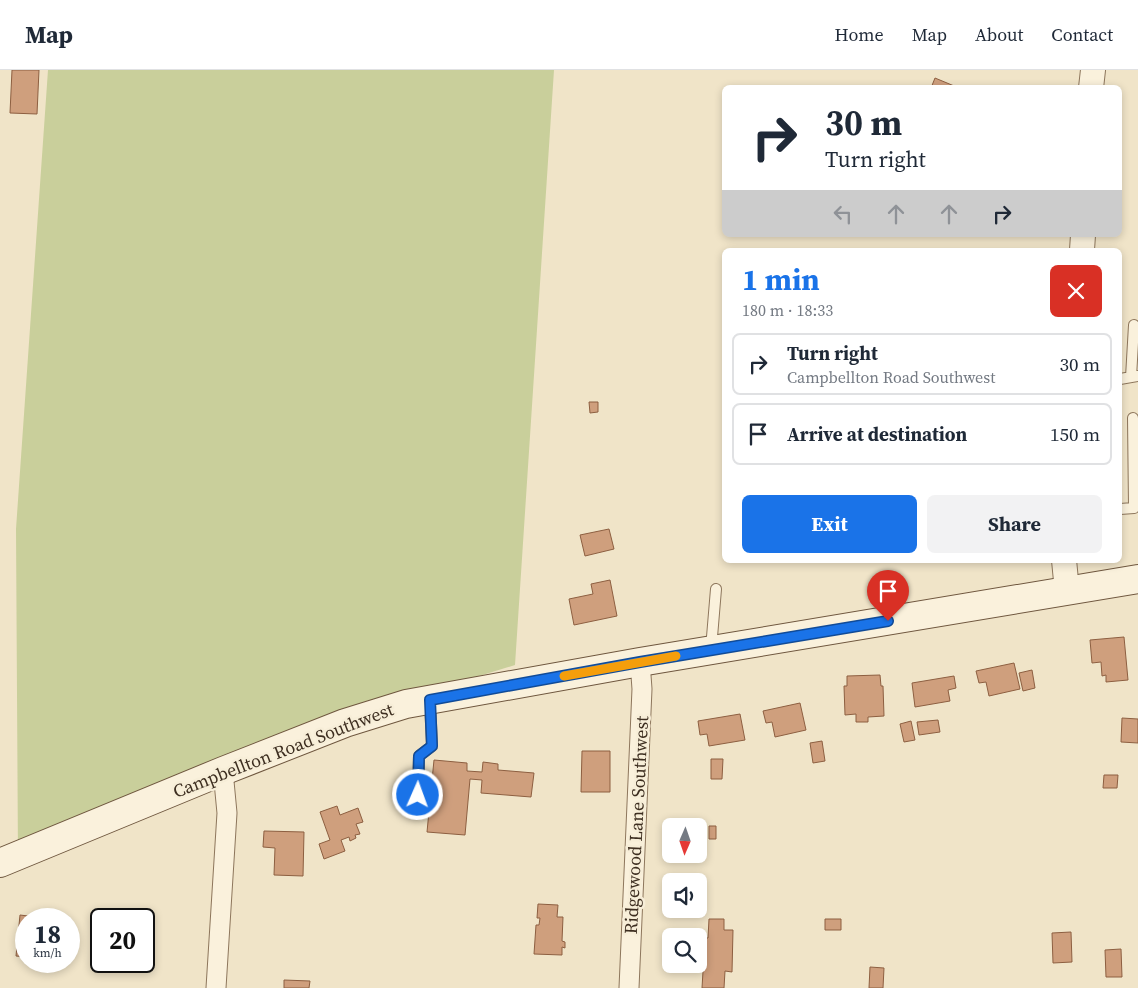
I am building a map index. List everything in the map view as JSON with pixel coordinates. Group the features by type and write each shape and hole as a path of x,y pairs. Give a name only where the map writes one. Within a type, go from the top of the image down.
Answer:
{"main road":[{"name":"Campbellton Road Southwest","path":"0,863 345,723 406,704 640,662 1138,578"}],"street":[{"path":"1092,70 1092,85"},
{"path":"1064,563 1067,590"},
{"name":"Ridgewood Lane Southwest","path":"629,988 642,689 640,662"},
{"path":"216,988 227,813 223,771"}],"lane":[{"path":"1130,377 1134,326"},
{"path":"1122,509 1134,508 1133,418"},
{"path":"711,650 716,589"},
{"path":"418,795 419,756 432,746 430,700"}],"green space":[{"path":"48,70 554,70 515,665 359,713 18,859 16,529"}],"building":[{"path":"12,70 39,70 37,114 10,113"},
{"path":"935,78 952,85 932,85"},
{"path":"589,402 598,402 598,412 590,413"},
{"path":"609,529 614,549 585,556 580,535"},
{"path":"610,580 617,616 574,625 569,599 593,594 591,584"},
{"path":"1124,637 1128,680 1106,682 1106,675 1102,676 1101,662 1092,663 1090,640"},
{"path":"1014,663 1020,689 989,696 986,682 979,683 976,671"},
{"path":"1032,670 1035,688 1023,691 1019,673"},
{"path":"880,675 881,686 883,686 884,716 868,717 868,722 856,722 856,714 845,715 844,686 847,686 847,676"},
{"path":"954,676 956,688 948,690 950,701 915,707 912,683"},
{"path":"800,703 806,730 775,737 772,722 766,723 763,711"},
{"path":"740,714 745,740 709,746 707,734 700,735 698,721"},
{"path":"1122,718 1138,719 1138,743 1121,742"},
{"path":"938,720 940,732 919,735 917,722"},
{"path":"911,721 915,740 904,742 900,724"},
{"path":"822,741 825,761 813,763 810,743"},
{"path":"582,751 610,751 610,792 581,792"},
{"path":"711,759 723,759 722,779 711,779"},
{"path":"434,760 467,763 467,771 482,772 483,762 498,764 498,770 534,773 531,797 481,793 482,780 470,779 465,835 427,832"},
{"path":"1104,775 1118,775 1117,788 1103,788"},
{"path":"337,806 340,815 358,808 363,822 356,824 360,834 355,835 356,838 350,841 349,837 341,840 345,851 324,859 319,844 330,840 320,812"},
{"path":"709,826 716,826 716,839 709,839"},
{"path":"264,831 304,832 303,876 274,875 275,848 263,847"},
{"path":"538,904 558,905 557,917 563,917 562,941 565,942 565,948 562,947 562,955 534,954 536,925 539,925 540,918 537,918"},
{"path":"709,919 724,919 724,930 733,930 732,972 725,971 724,988 702,988 703,973 707,973"},
{"path":"825,919 841,919 841,930 825,930"},
{"path":"1071,932 1072,962 1053,963 1052,933"},
{"path":"1121,949 1122,977 1106,977 1105,950"},
{"path":"870,967 884,968 883,988 869,988"},
{"path":"284,980 310,981 309,988 284,988"}],"slow traffic":[{"path":"564,676 676,656"}],"route":[{"path":"418,795 419,756 432,746 430,700 640,662 888,621"}]}
